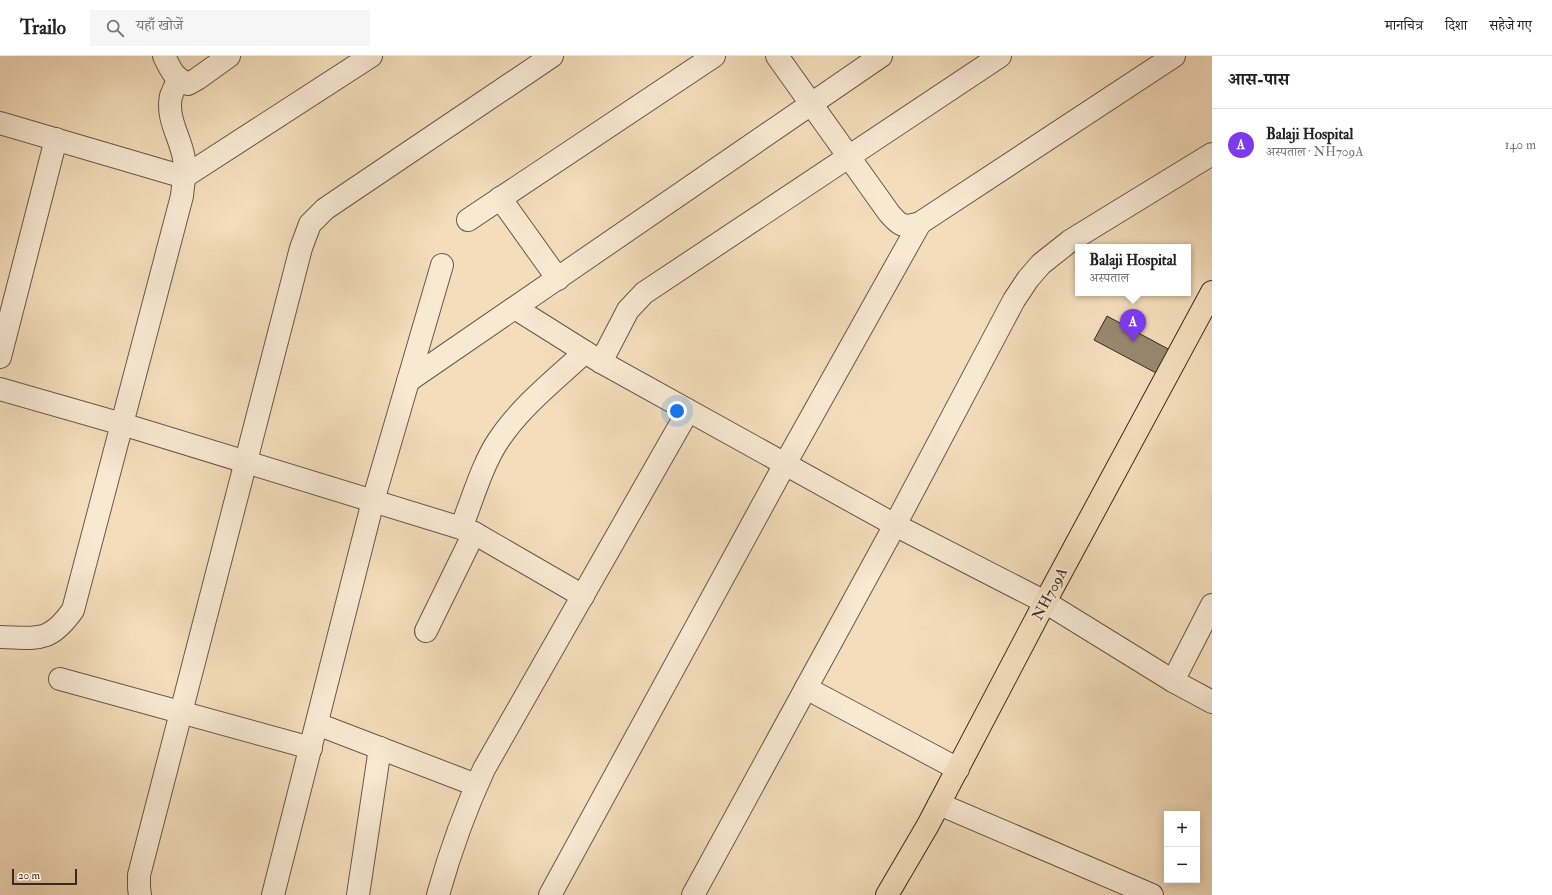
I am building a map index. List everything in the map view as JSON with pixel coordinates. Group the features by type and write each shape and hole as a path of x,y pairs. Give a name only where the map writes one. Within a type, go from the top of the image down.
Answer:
{"highway":[{"name":"NH709A","path":"887,895 958,769 1045,602 1212,292"}],"street":[{"path":"164,56 178,79 188,84 229,56"},
{"path":"0,122 184,177 371,56"},
{"path":"140,895 139,875 301,248 310,224 325,209 552,56"},
{"path":"468,220 714,56"},
{"path":"777,56 889,213 899,225 908,227 920,223 1174,56"},
{"path":"408,381 812,105 881,56"},
{"path":"426,631 468,530 488,459 497,442 525,408 593,357 628,310 644,293 1000,56"},
{"path":"0,637 39,638 53,632 63,624 73,610 182,196 184,159 171,118 170,107 171,96 178,79"},
{"path":"0,357 56,139"},
{"path":"693,895 895,525 1014,300 1028,279 1041,264 1070,240 1212,154"},
{"path":"500,198 558,279"},
{"path":"550,895 784,464 920,223"},
{"path":"273,895 373,501 442,265"},
{"path":"514,308 593,357 688,411 895,525 1045,602 1173,681 1212,702"},
{"path":"0,389 122,424 468,530 582,596"},
{"path":"438,895 459,829 476,785 484,769 688,411"},
{"path":"1173,681 1212,605"},
{"path":"60,679 311,748"},
{"path":"806,688 958,769"},
{"path":"317,724 476,785"},
{"path":"358,895 380,748"},
{"path":"939,804 1152,895"}],"building":[{"path":"1107,316 1170,350 1158,374 1094,340"}],"place":[{"name":"Balaji Hospital","path":"1133,342"}]}
